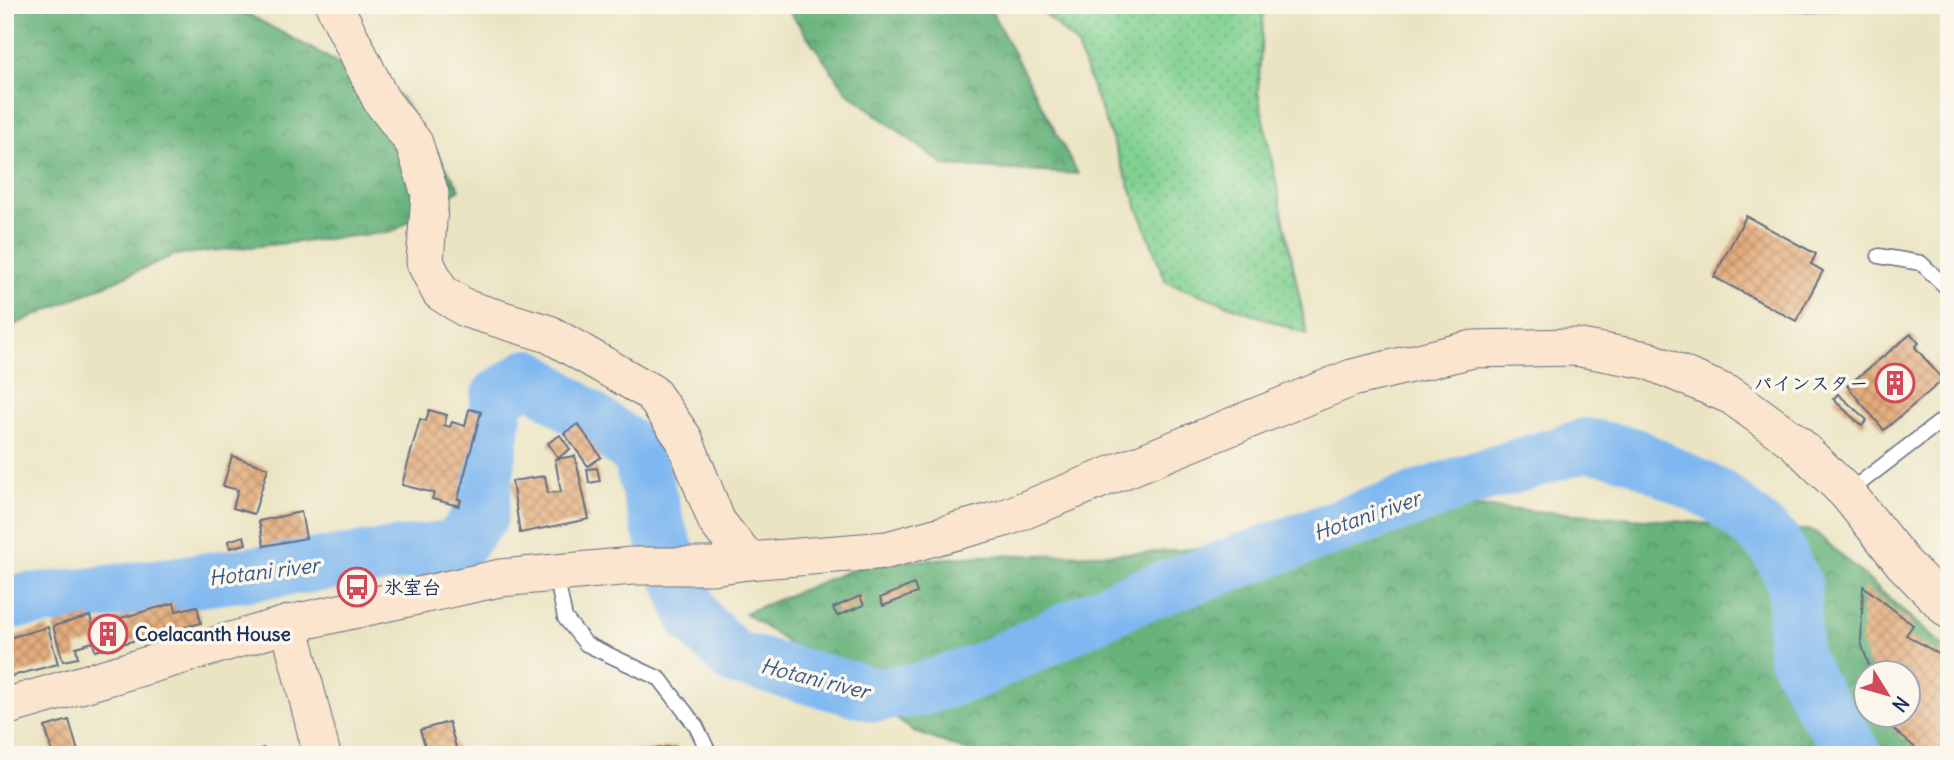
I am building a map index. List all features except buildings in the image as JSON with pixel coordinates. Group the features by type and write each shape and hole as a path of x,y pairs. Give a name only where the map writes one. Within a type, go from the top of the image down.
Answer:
{"street":[{"path":"334,5 381,100 414,143 430,194 425,262 440,292 467,309 549,334 652,393 684,439 717,522 730,564"},
{"path":"5,707 289,624 500,578 632,566 730,564 887,550 1006,518 1352,378 1473,349 1575,347 1647,360 1732,396 1795,442 1847,493 1903,563 1949,610"},
{"path":"289,624 322,755"}],"lane":[{"path":"1879,257 1921,263 1949,289"},
{"path":"1847,493 1949,415"},
{"path":"555,573 565,618 586,645 660,679 696,726 710,755"}],"green space":[{"path":"5,5 231,5 401,97 460,189 392,232 174,255 5,329"},
{"path":"785,5 988,5 1078,174 945,166 847,92"},
{"path":"1036,5 1264,5 1258,93 1307,334 1166,282 1076,44"},
{"path":"1565,5 1894,5 1807,10 1572,8"},
{"path":"1421,503 1814,531 1949,652 1949,755 979,755 915,732 745,613 866,564 979,556 1146,553 1299,539"}],"waterway":[{"name":"Hotani river","path":"5,602 86,595 456,547 481,516 498,396 529,376 638,452 658,526 694,618 734,658 877,695 923,689 978,671 1127,601 1467,481 1586,445 1632,454 1722,498 1774,542 1795,584 1794,654 1820,703 1856,755"}],"place":[{"name":"パインスター","path":"1895,383"},
{"name":"氷室台","path":"357,587"},
{"name":"Coelacanth House","path":"108,634"}]}
